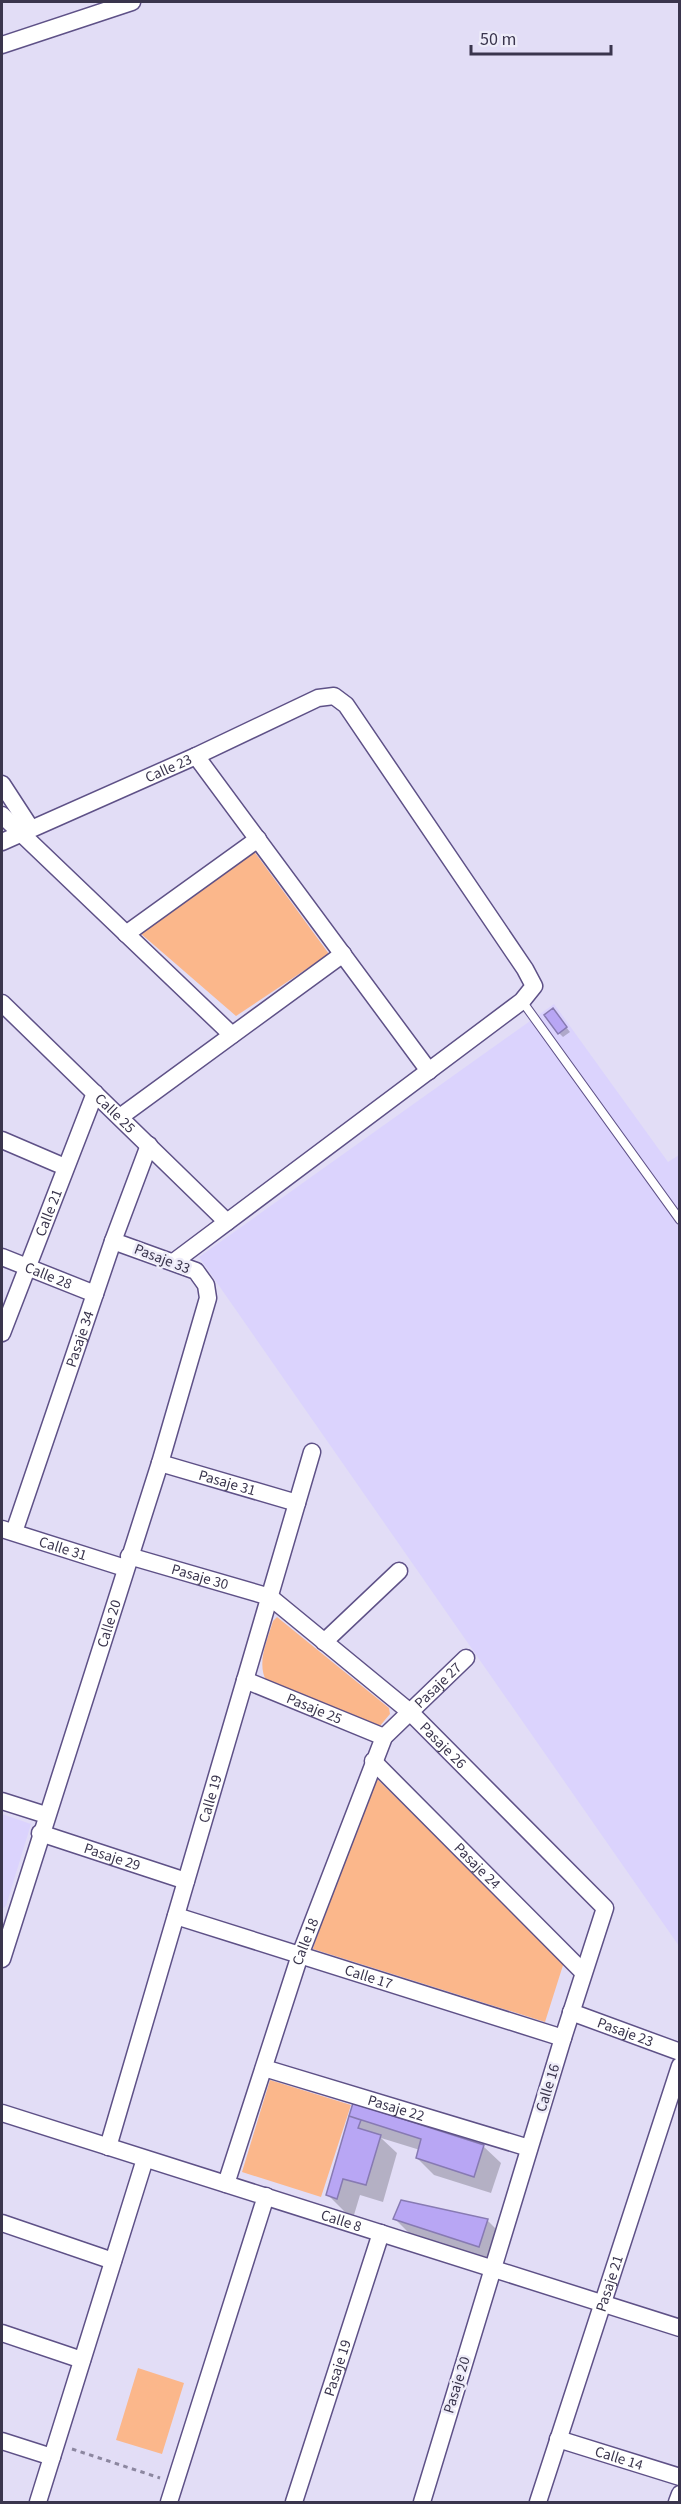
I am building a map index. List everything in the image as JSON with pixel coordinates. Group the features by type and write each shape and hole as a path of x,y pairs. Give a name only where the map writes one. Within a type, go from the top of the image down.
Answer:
{"street":[{"path":"2,45 88,8 132,2"},
{"name":"Calle 23","path":"2,842 196,756 318,698 334,696 346,705 525,969 534,986 522,1001"},
{"path":"196,756 429,1071"},
{"path":"2,784 25,830"},
{"path":"2,815 25,830 126,934 232,1035"},
{"path":"126,934 258,839"},
{"path":"120,1117 343,954"},
{"path":"175,1261 522,1001"},
{"name":"Calle 25","path":"2,1003 227,1222"},
{"name":"Calle 21","path":"2,1333 95,1093"},
{"path":"2,1140 65,1167"},
{"name":"Pasaje 34","path":"8,1531 149,1145"},
{"name":"Pasaje 33","path":"113,1241 175,1261 196,1271 206,1285"},
{"name":"Calle 28","path":"2,1257 94,1294"},
{"name":"Calle 20","path":"2,1959 45,1815 160,1463 208,1298 206,1285"},
{"name":"Calle 19","path":"108,2147 312,1452"},
{"name":"Pasaje 31","path":"160,1463 297,1503"},
{"name":"Calle 31","path":"8,1531 127,1562"},
{"name":"Pasaje 30","path":"127,1562 270,1597"},
{"path":"324,1642 399,1571"},
{"name":"Pasaje 26","path":"270,1597 410,1712 605,1908"},
{"name":"Pasaje 27","path":"410,1712 466,1658"},
{"name":"Pasaje 25","path":"245,1680 384,1737"},
{"name":"Calle 18","path":"226,2184 300,1955 372,1761 384,1737 410,1712"},
{"name":"Pasaje 24","path":"372,1761 583,1972"},
{"path":"2,1801 45,1815"},
{"name":"Pasaje 29","path":"40,1833 186,1881"},
{"name":"Calle 16","path":"493,2268 583,1972 605,1908"},
{"name":"Calle 17","path":"176,1916 563,2038"},
{"name":"Pasaje 23","path":"571,2012 680,2052"},
{"name":"Pasaje 21","path":"538,2502 603,2303 676,2096 680,2066"},
{"name":"Pasaje 22","path":"264,2068 529,2148"},
{"name":"Calle 8","path":"2,2113 680,2328"},
{"path":"38,2502 145,2158"},
{"path":"169,2502 266,2196"},
{"path":"2,2223 113,2261"},
{"name":"Pasaje 19","path":"294,2502 381,2233"},
{"name":"Pasaje 20","path":"422,2502 493,2268"},
{"path":"2,2333 82,2360"},
{"name":"Calle 14","path":"558,2439 680,2477"},
{"path":"2,2440 54,2450"},
{"path":"677,2502 680,2494"}],"lane":[{"path":"522,1001 680,1220"}],"path":[{"path":"54,2450 176,2483"}],"shaded area":[{"path":"248,843 329,954 236,1016 132,926"},
{"path":"554,1004 668,1162 679,1155 679,1946 199,1257"},
{"path":"277,1617 389,1708 390,1714 379,1727 267,1682 262,1660 273,1621"},
{"path":"368,1770 564,1962 545,2022 313,1949"},
{"path":"2,1814 31,1824 6,1906 2,1909"},
{"path":"270,2080 351,2105 321,2197 242,2172"},
{"path":"138,2368 184,2383 162,2454 116,2440"}],"building":[{"path":"553,1008 567,1027 558,1034 544,1015"},
{"path":"353,2103 484,2145 474,2177 416,2158 421,2139 349,2116"},
{"path":"349,2116 361,2120 358,2128 381,2135 366,2185 343,2179 337,2199 326,2195"},
{"path":"401,2200 488,2219 479,2247 393,2219"}]}
